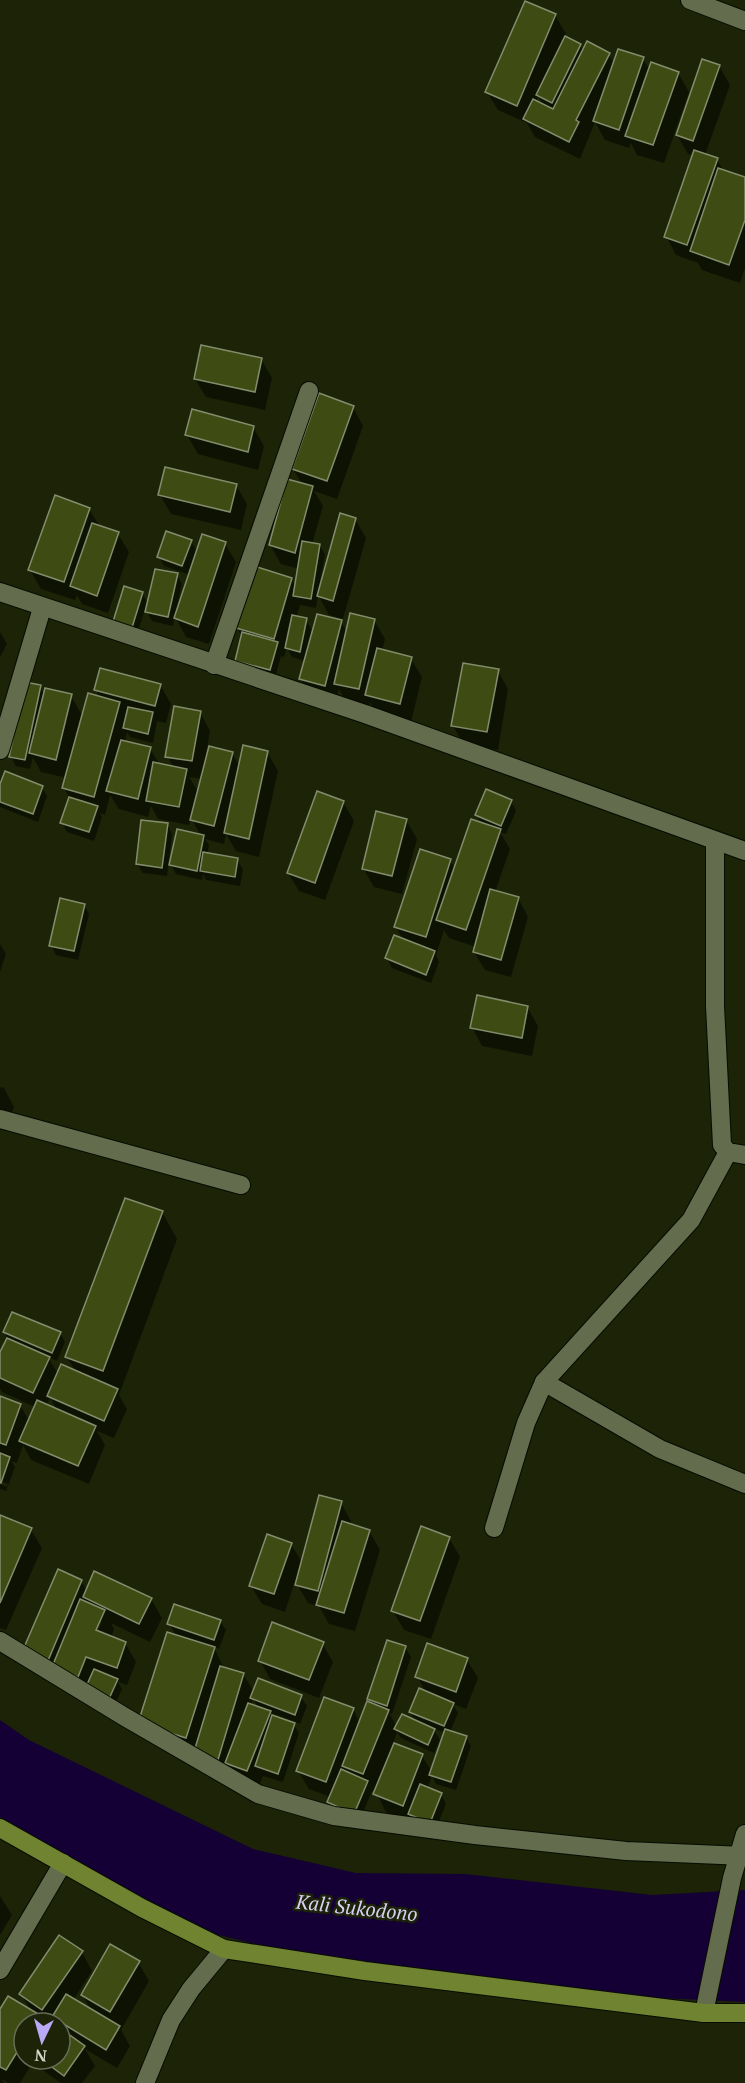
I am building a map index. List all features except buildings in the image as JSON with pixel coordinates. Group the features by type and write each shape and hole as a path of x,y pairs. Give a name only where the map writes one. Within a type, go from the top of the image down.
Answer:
{"main road":[{"path":"0,1828 142,1908 224,1949 365,1971 745,2013"}],"street":[{"path":"690,0 745,21"},
{"path":"214,664 309,391"},
{"path":"0,592 42,608 365,714 745,851"},
{"path":"0,750 42,608"},
{"path":"494,1528 526,1423 544,1382 691,1220 737,1153 722,1145 715,1006 715,841"},
{"path":"0,1119 241,1185"},
{"path":"544,1382 660,1449 745,1485"},
{"path":"0,1641 125,1718 258,1794 334,1816 475,1835 626,1851 742,1856"},
{"path":"705,2008 732,1878 742,1856 745,1834"},
{"path":"0,1970 63,1863"},
{"path":"145,2083 171,2020 191,1989 224,1949"}],"water":[{"name":"Kali Sukodono","path":"0,1720 29,1740 253,1849 356,1873 465,1874 652,1895 745,1890 745,2002 638,1997 291,1953 215,1934 141,1903 0,1817"}]}
